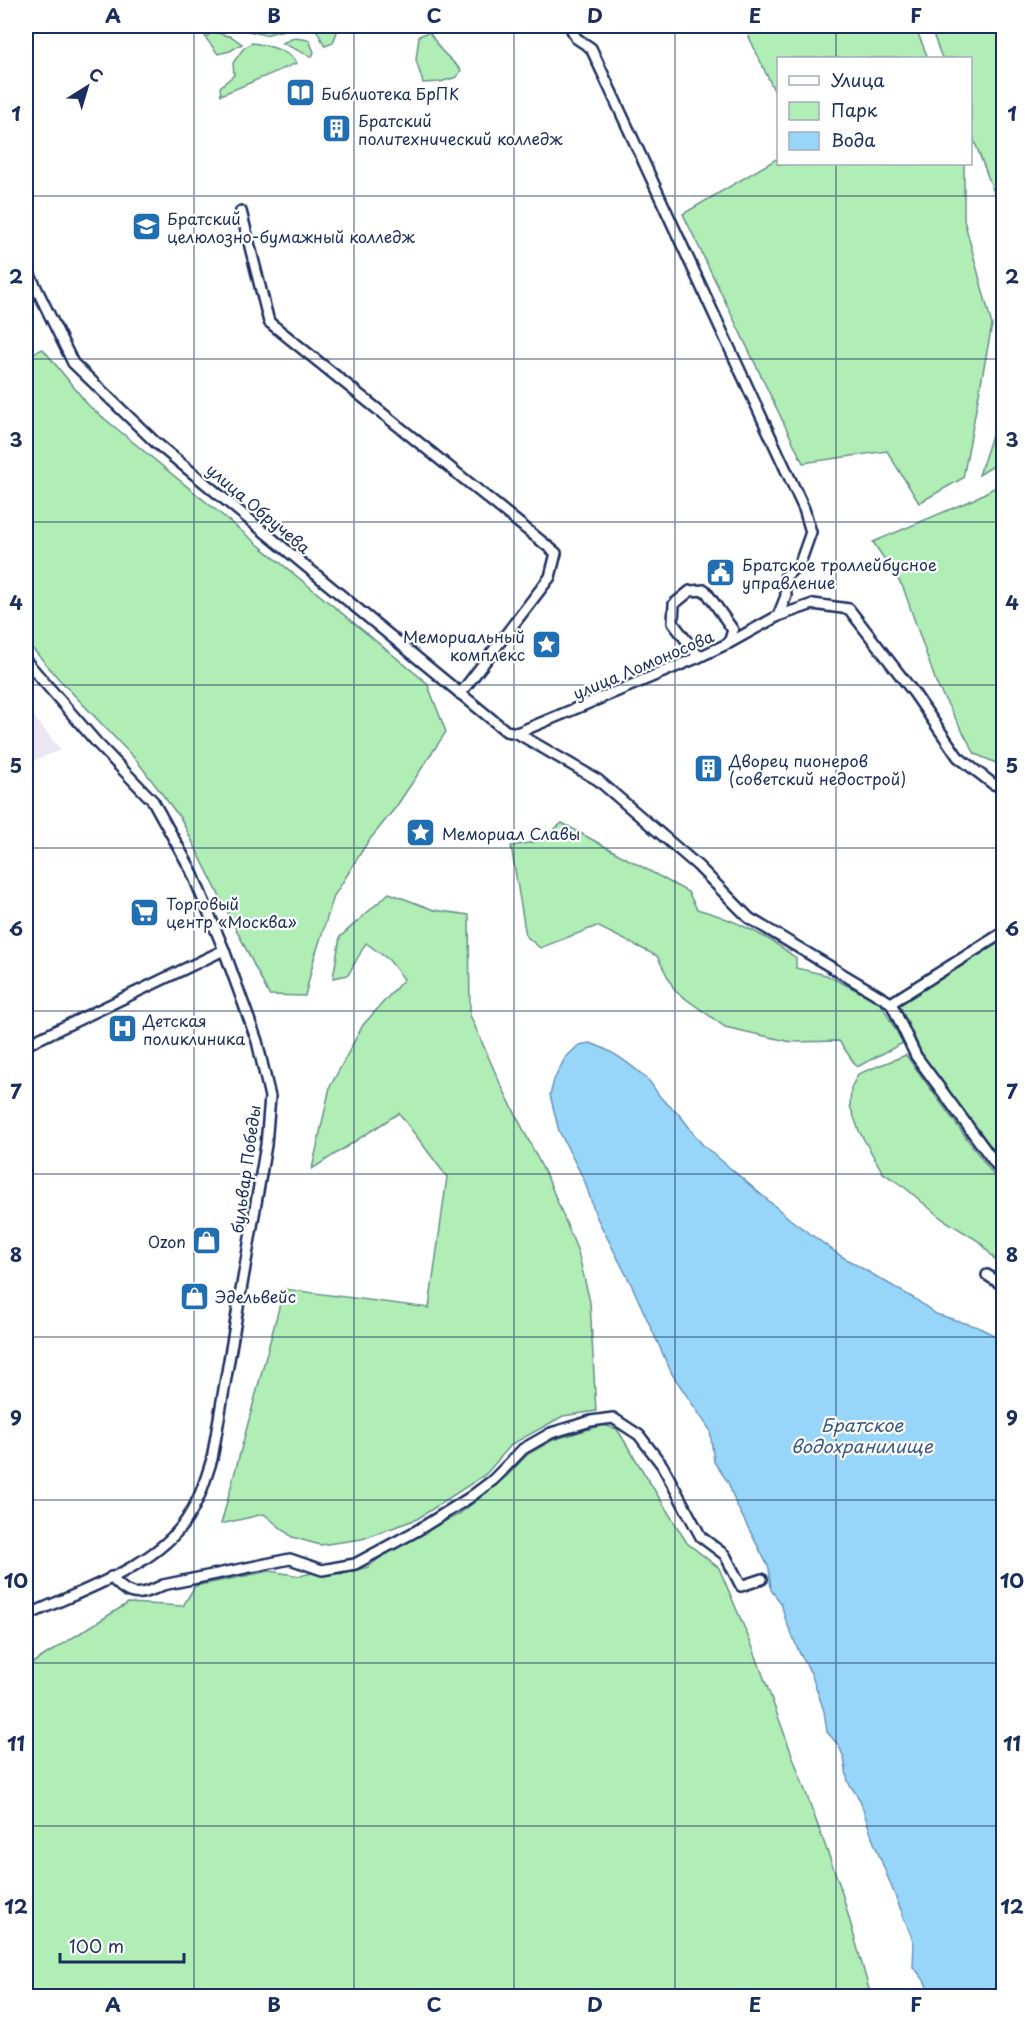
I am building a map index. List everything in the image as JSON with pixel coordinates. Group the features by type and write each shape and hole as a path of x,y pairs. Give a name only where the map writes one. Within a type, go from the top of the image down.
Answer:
{"street":[{"path":"570,26 576,38 591,48 804,509 810,532 800,563 785,577 786,596 778,616"},
{"path":"241,211 269,322 556,553 550,577 460,694"},
{"name":"улица Обручева","path":"26,267 73,363 155,442 506,731 517,733 598,780 698,866 749,918 891,1003"},
{"path":"699,657 673,623 674,603 690,591 705,590 719,608 734,630 729,643"},
{"name":"улица Ломоносова","path":"517,733 699,657 778,616 813,604 849,609 914,693 958,757 993,784 1004,787"},
{"name":"бульвар Победы","path":"26,661 97,743 153,801 191,870 224,950 257,1041 270,1097 266,1145 214,1447 200,1495 183,1525 147,1558 26,1616"},
{"path":"1004,932 891,1003 916,1056 1004,1175"},
{"path":"26,1045 224,950"},
{"path":"987,1275 1004,1286"},
{"path":"111,1577 122,1590 139,1593 149,1592 163,1585 290,1559 322,1570 355,1564 418,1530 469,1498 493,1480 523,1449 551,1432 591,1421 613,1418 639,1435 662,1465 701,1537 725,1555 741,1586 762,1579"}],"shaded area":[{"path":"26,707 61,750 26,764"}],"green space":[{"path":"227,26 299,26 265,35"},
{"path":"321,26 327,26 337,32 333,43 325,46 317,31"},
{"path":"744,26 915,26 928,57 777,57 777,97"},
{"path":"930,26 1003,26 1004,210 1001,211 972,135 972,57 942,57"},
{"path":"214,32 232,37 242,44 230,51 218,54 205,37"},
{"path":"429,32 441,50 461,70 457,77 440,82 423,83 416,60 419,36"},
{"path":"294,38 309,40 314,52 312,57 282,43"},
{"path":"252,43 283,51 297,63 221,95 220,87 234,75 233,63 243,49"},
{"path":"777,159 777,165 964,165 964,220 992,325 963,478 919,503 887,451 803,463 683,214"},
{"path":"43,349 89,406 427,683 446,732 396,807 367,843 334,896 305,996 269,995 181,819 137,761 26,641 26,356"},
{"path":"1003,402 1003,460 979,475"},
{"path":"1003,483 1003,766 975,754 937,685 903,587 873,542 972,500"},
{"path":"562,823 688,892 697,909 737,923 773,942 796,958 796,968 826,975 880,1002 903,1043 857,1067 839,1041 791,1042 725,1027 675,991 657,956 597,926 540,948 526,936 511,846 540,841"},
{"path":"389,893 434,910 469,915 470,1015 499,1081 549,1181 578,1252 590,1302 596,1411 563,1416 512,1444 486,1474 417,1519 362,1539 320,1545 292,1537 264,1514 221,1524 284,1289 429,1308 447,1177 399,1113 312,1169 330,1087 363,1025 404,979 389,960 366,943 348,975 333,978 340,937"},
{"path":"1003,938 1003,1163 923,1056 899,1004"},
{"path":"906,1055 1003,1188 1003,1269 980,1242 941,1218 903,1186 883,1173 859,1131 850,1106 851,1088 858,1074"},
{"path":"603,1425 617,1429 687,1543 719,1568 753,1648 840,1886 871,1996 26,1996 26,1667 128,1603 183,1606 195,1586 270,1571 300,1576 322,1570 341,1574 368,1567 390,1550 459,1514 507,1476 528,1454 553,1440"}],"water":[{"name":"Братское водохранилище","path":"590,1043 614,1054 636,1069 681,1117 703,1145 791,1220 841,1256 915,1299 936,1314 978,1327 1003,1340 1003,1996 928,1996 926,1983 913,1967 914,1943 873,1840 860,1800 848,1782 844,1758 839,1746 827,1732 824,1711 811,1673 800,1654 781,1603 771,1590 769,1568 736,1504 728,1482 714,1462 710,1430 672,1374 632,1286 596,1216 585,1182 559,1131 550,1095 554,1080 565,1058 579,1045"}],"place":[{"name":"Библиотека БрПК","path":"300,93"},
{"name":"Братский политехнический колледж","path":"337,129"},
{"name":"Братский целюлозно-бумажный колледж","path":"146,227"},
{"name":"Братское троллейбусное управление","path":"721,573"},
{"name":"Мемориальный комплекс","path":"546,645"},
{"name":"Дворец пионеров (советский недострой)","path":"708,769"},
{"name":"Мемориал Славы","path":"421,833"},
{"name":"Торговый центр «Москва»","path":"145,912"},
{"name":"Детская поликлиника","path":"122,1029"},
{"name":"Ozon","path":"207,1241"},
{"name":"Эдельвейс","path":"194,1296"}]}
